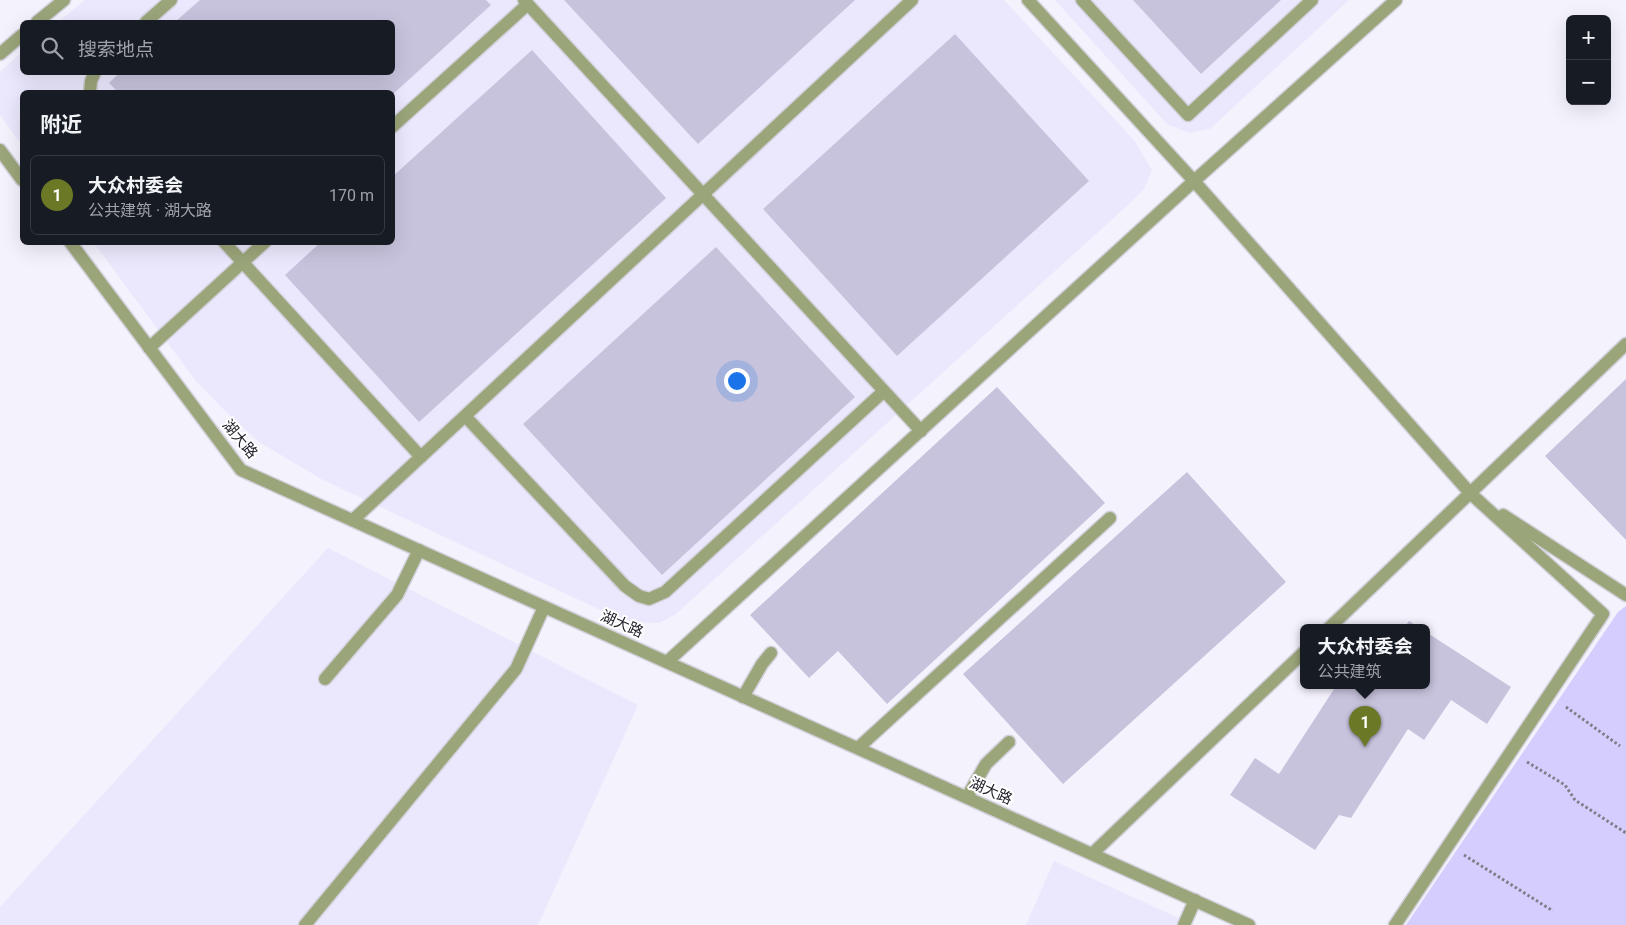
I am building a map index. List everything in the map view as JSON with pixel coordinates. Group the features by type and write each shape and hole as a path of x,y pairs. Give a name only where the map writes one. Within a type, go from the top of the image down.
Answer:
{"street":[{"path":"39,20 64,0"},
{"path":"148,20 170,0"},
{"path":"353,520 912,0"},
{"path":"1028,0 1194,181 1470,493 1603,614 1395,925"},
{"path":"1082,0 1188,115 1312,0"},
{"path":"667,662 1194,181 1396,0"},
{"path":"395,123 526,2 921,431"},
{"path":"0,54 20,37"},
{"path":"90,90 94,75"},
{"path":"0,150 20,177"},
{"name":"湖大路","path":"72,245 241,470 1249,925"},
{"path":"227,245 421,457"},
{"path":"149,348 261,245"},
{"path":"1332,624 1626,344"},
{"path":"465,416 625,586 639,596 649,599 665,592 884,391"},
{"path":"1470,493 1626,595"},
{"path":"858,748 1110,518"},
{"path":"325,679 397,595 419,550"},
{"path":"305,925 516,669 544,606"},
{"path":"744,697 762,664 771,653"},
{"path":"1092,854 1300,656"},
{"path":"967,797 986,764 1009,742"},
{"path":"1184,925 1195,900"}],"path":[{"path":"1549,695 1620,746"},
{"path":"1511,752 1564,785 1575,800 1626,833"},
{"path":"1449,846 1553,911"}],"shaded area":[{"path":"85,0 1004,0 1134,140 1152,170 1144,189 1128,205 676,614 659,623 626,622 323,480 259,442 195,380 95,245 395,245 395,90 20,90 20,142 0,115 0,72 20,54 20,75 395,75 395,20 60,20"},
{"path":"1055,0 1349,0 1210,129 1189,133 1167,124"},
{"path":"328,548 638,705 538,925 0,925 0,907"},
{"path":"1626,606 1626,925 1406,925 1618,612"},
{"path":"1054,861 1194,925 1026,925"}],"building":[{"path":"200,0 486,0 491,5 395,92 395,90 116,90 109,83 117,75 395,75 395,20 177,20"},
{"path":"564,0 855,0 698,144"},
{"path":"1133,0 1281,0 1201,74"},
{"path":"955,34 1089,181 897,356 763,209"},
{"path":"532,50 666,198 419,422 285,275 318,245 395,245 395,174"},
{"path":"716,247 855,397 662,575 523,424"},
{"path":"1626,379 1626,540 1545,456"},
{"path":"997,387 1105,503 887,704 838,651 809,678 750,615"},
{"path":"1187,472 1286,582 1063,784 963,674"},
{"path":"1430,635 1511,687 1487,724 1451,700 1424,740 1408,729 1351,818 1339,815 1315,850 1230,795 1255,758 1279,774 1334,689 1430,689"}],"place":[{"name":"大众村委会","path":"1365,747"}]}
